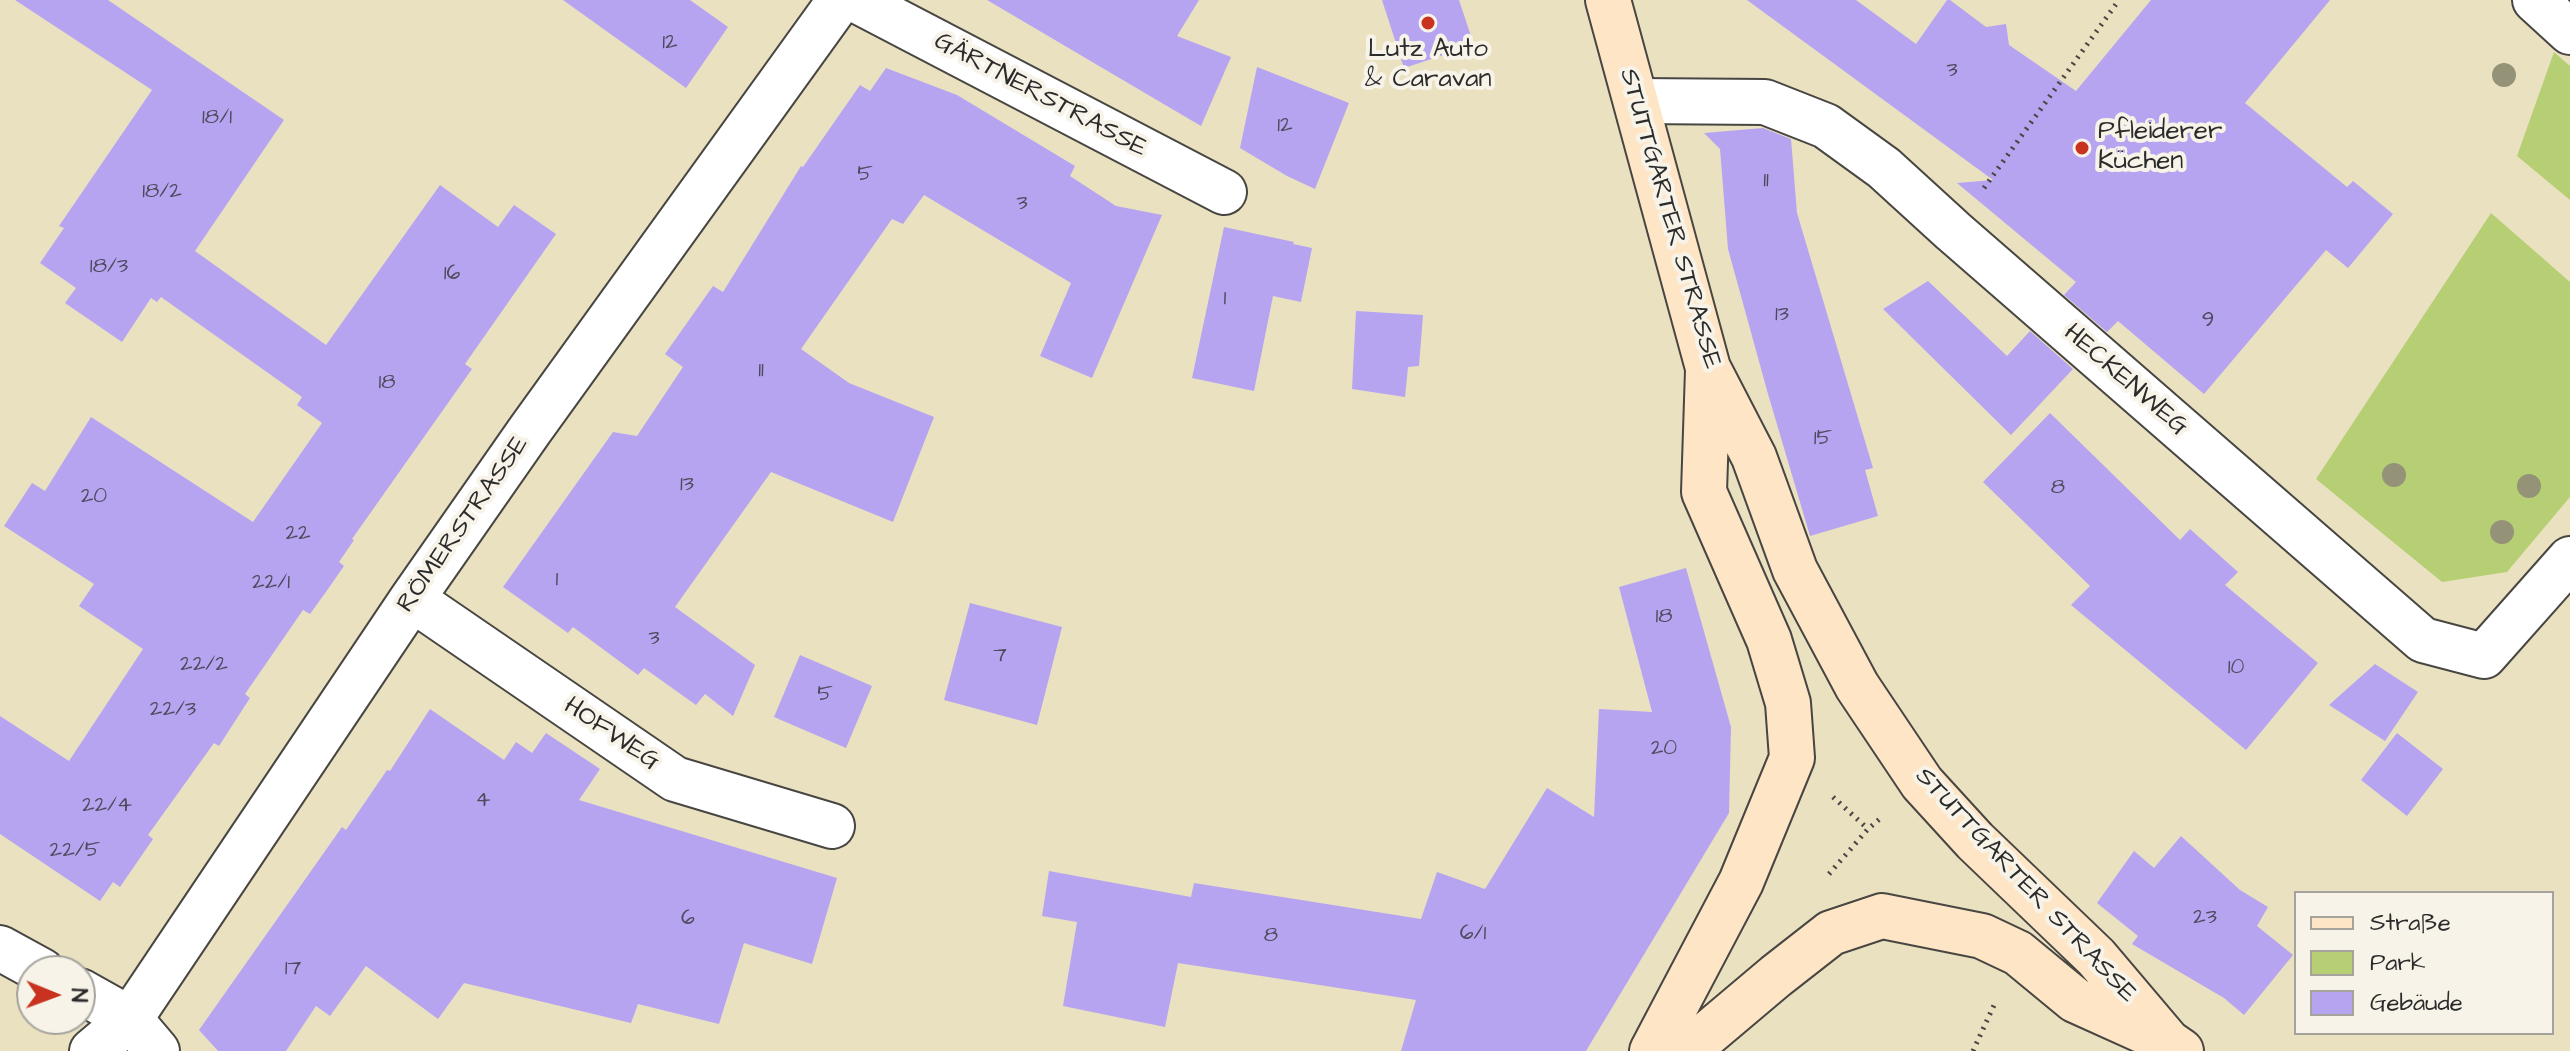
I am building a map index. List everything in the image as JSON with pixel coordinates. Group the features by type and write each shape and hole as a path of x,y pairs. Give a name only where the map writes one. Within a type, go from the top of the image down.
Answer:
{"main road":[{"name":"STUTTGARTER STRASSE","path":"1608,0 1708,368 1754,457 1795,570 1857,686 1922,783 1975,841 2096,957 2174,1046"},
{"path":"1652,1051 1741,882 1792,758 1788,703 1769,640 1704,492 1708,368"},
{"path":"1687,1051 1831,933 1882,916 1982,936 2018,953 2075,1000 2174,1046"}],"street":[{"name":"RÖMERSTRASSE","path":"92,1051 144,1035 412,599 840,0"},
{"name":"GÄRTNERSTRASSE","path":"856,0 1224,192"},
{"path":"2535,0 2570,32"},
{"name":"HECKENWEG","path":"1637,101 1765,102 1826,126 1884,168 2423,640 2484,656 2570,559"},
{"name":"HOFWEG","path":"412,599 675,779 832,826"},
{"path":"96,1002 144,1035"}],"path":[{"path":"1953,231 2119,0"},
{"path":"1831,933 1826,878 1868,829 1922,783"},
{"path":"1973,1051 2001,992"}],"green space":[{"path":"2554,52 2570,66 2570,200 2517,156"},
{"path":"2491,213 2570,282 2570,497 2507,572 2442,582 2316,479"}],"building":[{"path":"15,0 108,0 284,120 195,251 326,345 440,185 498,227 514,205 556,234 465,364 472,369 352,539 339,562 344,566 310,614 303,610 245,694 250,698 219,746 214,743 148,835 153,839 120,887 113,882 100,901 0,834 0,716 69,761 143,649 79,606 94,584 4,526 32,483 45,491 91,417 253,522 322,423 297,405 302,397 161,297 157,302 151,298 122,342 65,303 76,288 40,263 64,228 59,226 152,90"},
{"path":"563,0 690,0 728,27 686,88"},
{"path":"987,0 1199,0 1177,36 1231,57 1201,126"},
{"name":"Lutz Auto & Caravan","path":"1382,0 1459,0 1474,45 1404,68"},
{"path":"1747,0 1856,0 1916,44 1950,0 1986,27 2006,24 2009,45 2076,91 2151,0 2330,0 2245,103 2347,187 2353,181 2393,214 2348,268 2326,250 2204,394 2118,321 2107,332 2064,295 2076,282 1957,183 1993,180"},
{"path":"1257,67 1349,103 1315,189 1240,148"},
{"path":"886,68 957,95 1075,166 1070,176 1116,206 1162,215 1092,378 1040,356 1071,283 924,195 903,224 892,219 801,349 849,383 934,417 893,522 771,472 675,607 755,665 733,716 705,694 696,705 644,668 638,675 573,627 568,633 503,587 613,432 637,436 683,367 665,354 713,286 723,292 801,166 860,85 870,91"},
{"path":"1763,128 1791,139 1797,213 1873,468 1865,470 1878,516 1810,536 1728,249 1720,149 1704,133"},
{"path":"1224,227 1312,248 1301,302 1273,296 1254,391 1192,378"},
{"path":"1928,281 2007,356 2030,331 2073,369 2011,435 1883,309"},
{"path":"1356,311 1423,315 1419,366 1408,367 1405,397 1352,389"},
{"path":"2050,413 2180,540 2190,529 2238,572 2225,585 2318,663 2246,750 2071,605 2090,586 1983,482"},
{"path":"1686,568 1731,727 1729,813 1586,1051 1401,1051 1416,1000 1178,963 1165,1027 1063,1006 1077,922 1042,916 1049,871 1191,897 1194,883 1421,919 1437,872 1485,889 1547,788 1594,817 1599,709 1652,712 1619,587"},
{"path":"970,603 1062,627 1037,725 944,700"},
{"path":"800,655 872,686 846,748 774,717"},
{"path":"2375,664 2418,692 2385,741 2329,705"},
{"path":"430,709 504,760 516,742 532,753 546,733 600,769 579,800 837,878 812,964 744,943 719,1024 638,1004 631,1023 464,983 438,1019 366,966 330,1016 316,1006 286,1051 218,1051 199,1030 342,827 346,830 387,770 390,771"},
{"path":"2397,733 2443,769 2407,816 2361,780"},
{"path":"2181,836 2240,890 2268,907 2257,926 2293,955 2244,1015 2224,998 2132,944 2138,936 2097,903 2134,851 2154,868"}],"place":[{"name":"Lutz Auto & Caravan","path":"1428,23"},
{"name":"Pfleiderer Küchen","path":"2082,148"}]}
